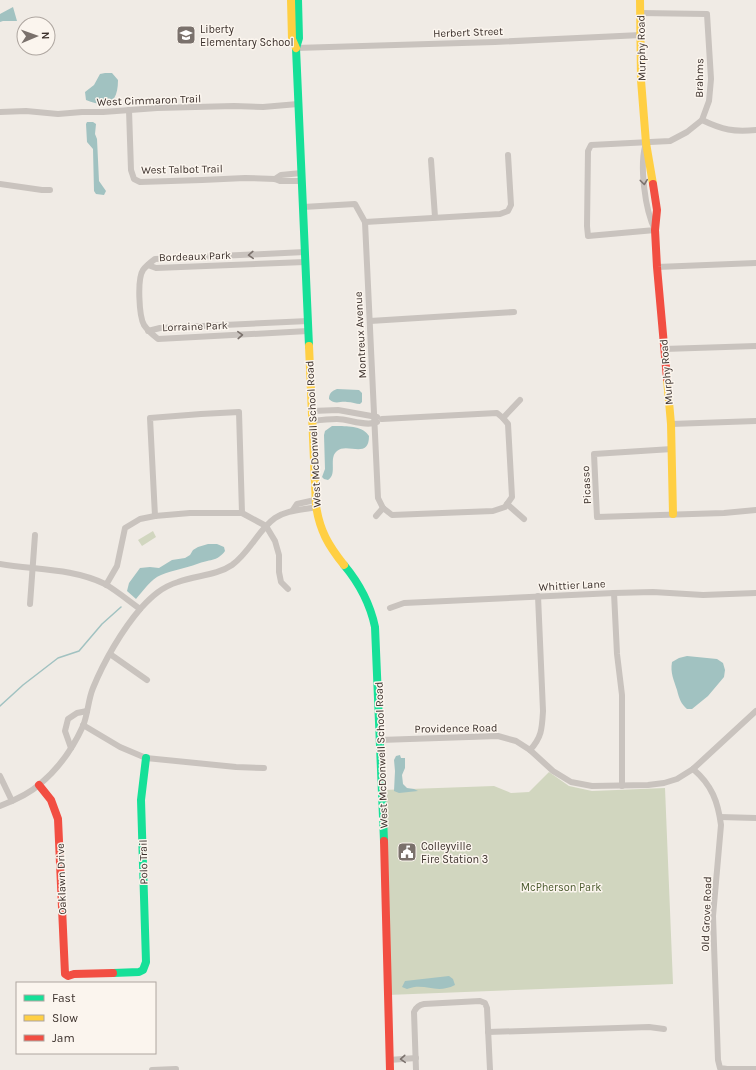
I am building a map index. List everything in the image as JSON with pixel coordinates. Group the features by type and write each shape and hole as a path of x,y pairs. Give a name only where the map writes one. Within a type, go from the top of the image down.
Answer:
{"main road":[{"name":"West McDonwell School Road","path":"291,0 292,38 296,48"},
{"name":"West McDonwell School Road","path":"298,0 299,38 296,48 315,503 320,523 329,546 356,581 374,619 379,692 390,1070"},
{"name":"Murphy Road","path":"640,0 641,80 646,143 657,210 655,230 671,424 673,514"},
{"name":"Polo Trail","path":"68,976 139,972 145,967 141,800 146,758"},
{"name":"Oaklawn Drive","path":"39,785 51,800 58,819 64,965 65,974 68,976"}],"street":[{"name":"Brahms","path":"640,13 707,14 711,79 709,101 702,120"},
{"name":"Herbert Street","path":"296,48 495,42 641,35"},
{"name":"West Cimmaron Trail","path":"0,112 26,111 58,114 234,106 263,107 298,104"},
{"name":"West Talbot Trail","path":"129,110 131,170 134,179 140,182 245,178 276,179 281,175 301,177"},
{"path":"655,230 588,236 588,151 591,145 670,141 687,132 702,120 722,129 744,132 756,130"},
{"path":"365,222 500,214 508,211 511,204 508,155"},
{"path":"431,160 435,217"},
{"path":"0,184 50,190"},
{"name":"Montreux Avenue","path":"303,207 355,204 365,222 378,498 383,508"},
{"name":"Bordeaux Park","path":"305,252 155,259 148,265 156,268 305,262"},
{"path":"282,254 282,263"},
{"path":"657,267 756,263"},
{"path":"148,265 140,277 142,320 148,331"},
{"path":"370,321 514,312"},
{"name":"Lorraine Park","path":"148,331 160,328 308,320"},
{"path":"286,322 287,332"},
{"name":"Lorraine Park","path":"148,331 158,339 308,331"},
{"path":"664,349 756,346"},
{"path":"504,418 520,400"},
{"path":"312,411 338,410 374,416 382,419 497,413 504,418 508,424 512,497 505,506 494,511 392,515 383,508 376,516"},
{"path":"155,516 150,418 239,412 242,513"},
{"path":"312,421 337,419 374,423 382,419"},
{"path":"671,424 756,421"},
{"name":"Picasso","path":"672,449 594,454 597,517 673,514"},
{"path":"0,806 12,801 39,785 56,768 71,748 83,725 92,690 110,654 140,609 152,596 160,589 179,581 216,572 233,564 244,554 266,526 276,517 293,510 297,504 315,503"},
{"path":"507,504 524,519"},
{"path":"673,514 724,513 756,510"},
{"path":"106,585 117,566 125,528 140,519 155,516 203,512 242,513 266,526 275,541 281,582 288,589"},
{"path":"30,604 35,535"},
{"path":"0,564 32,567 76,574 106,585 140,609"},
{"name":"Whittier Lane","path":"390,608 404,603 538,596 653,592 703,595 756,593"},
{"path":"614,593 617,654 622,695 622,786"},
{"path":"530,750 538,741 542,729 543,711 538,596"},
{"path":"110,654 147,680"},
{"path":"71,748 65,731 68,719 87,711"},
{"name":"Providence Road","path":"380,740 498,736 516,741 530,750 553,771 571,782 592,786 622,786 664,783 677,779 693,769 756,711"},
{"path":"83,725 120,747 146,758 236,767 264,768"},
{"name":"Old Grove Road","path":"693,769 714,793 721,825 713,916 718,1060 720,1068 727,1070 756,1068"},
{"path":"0,776 12,801"},
{"path":"720,817 756,818"},
{"path":"416,1070 414,1012 416,1008 419,1005 424,1004 480,1002 485,1003 487,1008 490,1070"},
{"path":"488,1032 649,1027 664,1029"},
{"path":"389,1060 416,1058"},
{"path":"152,1070 176,1070"}],"green space":[{"path":"153,531 156,537 142,546 138,540"},
{"name":"McPherson Park","path":"549,772 569,786 592,791 665,788 673,984 387,995 382,790 494,786 511,793 529,792"}],"water":[{"path":"13,7 16,21 0,22 0,14"},
{"path":"112,73 118,80 118,88 114,99 106,104 94,103 86,100 85,92 94,85 100,74"},
{"path":"87,122 93,122 96,124 95,134 97,139 99,181 106,191 104,195 96,194 94,191 93,149 87,142"},
{"path":"337,389 359,390 362,393 362,402 360,404 331,401 329,399 330,394 332,391"},
{"path":"332,426 358,428 366,432 369,436 368,443 362,449 346,448 337,451 334,454 333,470 331,477 328,480 322,477 325,469 324,435 325,431"},
{"path":"208,544 217,544 224,547 225,551 216,559 201,562 157,577 136,599 127,591 129,583 140,568 159,568 172,560 185,558 190,555 193,550"},
{"path":"687,656 717,659 723,663 725,670 724,677 708,696 692,709 687,709 680,701 672,673 672,662"},
{"path":"400,755 401,758 405,758 405,768 402,775 403,784 407,788 418,791 399,793 394,791 394,760 396,756"},
{"path":"449,976 453,979 455,985 448,988 436,989 414,987 407,989 402,987 405,981"}],"waterway":[{"path":"0,706 23,685 58,658 79,651 102,624 121,607"}],"traffic: fast":[{"path":"298,0 299,38 296,48 309,346"},
{"path":"344,565 363,594 375,627 384,841"},
{"path":"113,973 139,972 143,970 146,962 141,800 146,758"}],"traffic: slow":[{"path":"291,0 292,39 296,48"},
{"path":"640,0 641,80 646,143 653,184"},
{"path":"309,346 316,506 322,530 333,551 344,565"},
{"path":"667,379 671,424 673,514"}],"traffic: jam":[{"path":"653,184 657,210 655,230 657,267 667,379"},
{"path":"39,785 51,800 58,819 65,974 68,976 74,974 113,973"},
{"path":"384,841 390,1070"}],"place":[{"name":"Liberty Elementary School","path":"186,35"},
{"name":"Colleyville Fire Station 3","path":"407,852"}]}
